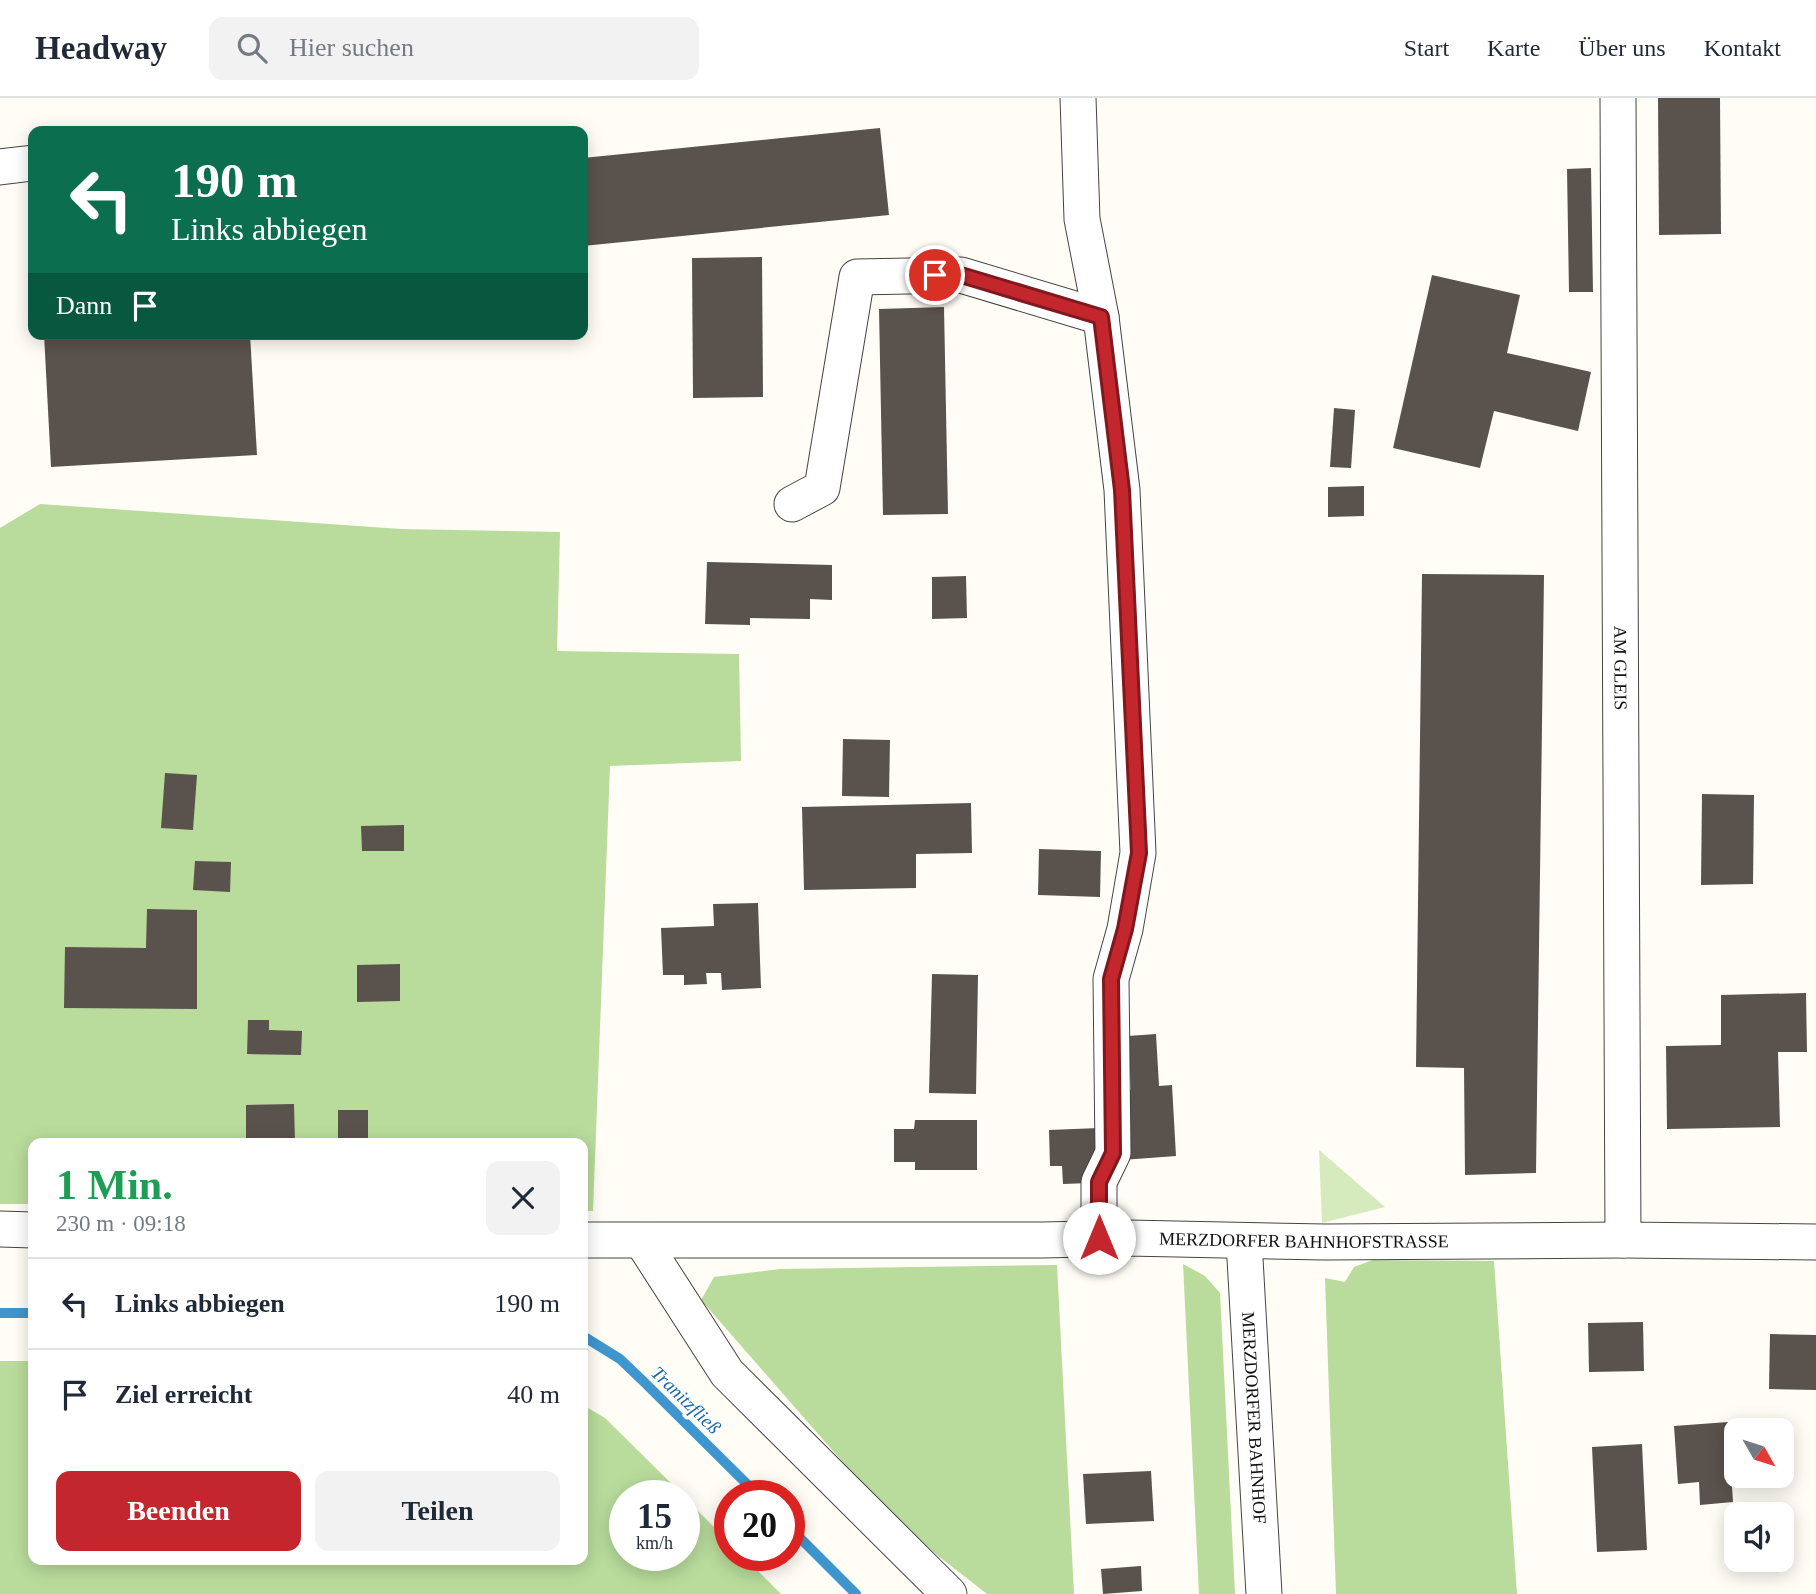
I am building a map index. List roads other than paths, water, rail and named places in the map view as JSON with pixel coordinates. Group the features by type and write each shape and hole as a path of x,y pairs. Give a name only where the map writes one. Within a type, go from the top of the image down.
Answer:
{"street":[{"path":"1078,98 1082,219 1101,317 1122,490 1139,853 1125,929 1111,979 1113,1153 1099,1182 1099,1238"},
{"name":"AM GLEIS","path":"1618,98 1623,1240"},
{"path":"0,167 28,164"},
{"path":"792,504 822,488 857,277 961,275 1101,317"},
{"path":"0,1229 28,1230"},
{"name":"MERZDORFER BAHNHOFSTRASSE","path":"588,1240 1099,1238 1244,1241 1816,1242"},
{"path":"642,1241 727,1373 949,1594"},
{"name":"MERZDORFER BAHNHOF","path":"1244,1241 1264,1594"}],"waterway":[{"name":"Tranitzfließ","path":"0,1313 28,1313"},
{"name":"Tranitzfließ","path":"588,1339 620,1359 743,1480"},
{"name":"Tranitzfließ","path":"805,1543 856,1594"}]}
